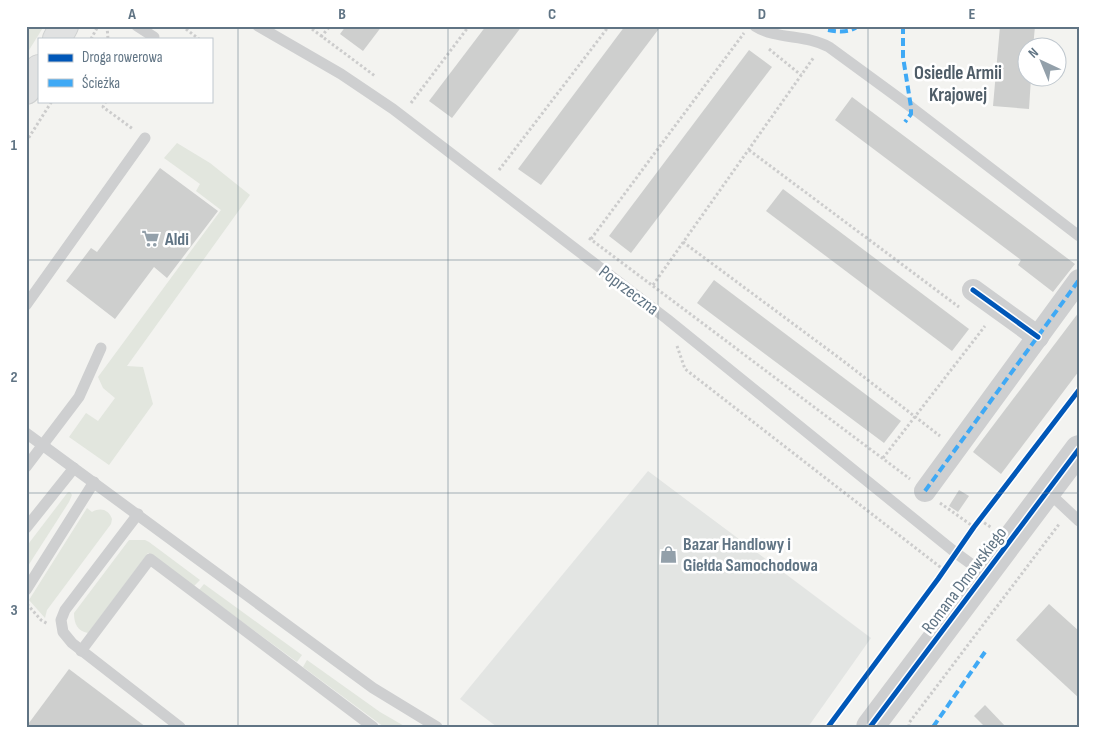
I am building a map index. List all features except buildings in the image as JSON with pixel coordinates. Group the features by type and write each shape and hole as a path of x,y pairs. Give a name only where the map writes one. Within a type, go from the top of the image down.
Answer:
{"main road":[{"path":"58,38 64,26"},
{"path":"26,90 38,71"}],"street":[{"path":"924,491 1079,280"},
{"path":"968,300 1038,337"},
{"name":"Romana Dmowskiego","path":"870,727 1079,449"}],"lane":[{"path":"137,26 154,37"},
{"name":"Poprzeczna","path":"258,26 341,74 393,109 667,319 985,574"},
{"path":"755,26 767,33 808,38 822,43 918,113 1079,236"},
{"path":"26,305 145,138"},
{"path":"26,467 78,397 101,348"},
{"path":"26,433 373,688 437,727"},
{"path":"26,528 74,468"},
{"path":"26,590 94,482"},
{"path":"1047,491 1079,521"},
{"path":"138,514 65,610 61,620 63,632 81,651 180,727"},
{"path":"81,651 150,560 373,727"}],"path":[{"path":"91,38 98,26"},
{"path":"182,26 197,38"},
{"path":"308,26 381,81"},
{"path":"321,37 330,26"},
{"path":"411,103 469,26"},
{"path":"499,170 608,26"},
{"path":"591,239 746,31 740,26"},
{"path":"653,285 822,43"},
{"path":"767,47 801,75"},
{"path":"404,97 418,108"},
{"path":"26,142 51,102"},
{"path":"106,102 103,107 120,120"},
{"path":"749,150 968,300"},
{"path":"491,165 506,176"},
{"path":"583,233 974,528"},
{"path":"683,242 956,449"},
{"path":"667,319 685,368 944,570"},
{"path":"883,458 985,326 993,332"},
{"path":"909,727 942,679 1069,511"},
{"path":"26,603 41,620 48,624"}],"shaded area":[{"path":"26,26 44,26 26,55"},
{"path":"177,143 210,163 250,195 127,366 143,367 153,404 109,465 69,437 86,413 98,421 115,398 103,388 98,377 221,210 196,191 200,184 164,158"},
{"name":"Bazar Handlowy i Giełda Samochodowa","path":"648,471 871,638 808,727 497,727 460,699"},
{"path":"68,492 72,495 69,502 26,569 26,547"},
{"path":"87,508 92,512 101,510 107,512 112,519 111,524 47,610 45,618 29,600"},
{"path":"129,540 145,540 149,542 200,580 194,586 148,553 88,633 81,630 76,623 74,613"},
{"path":"204,584 302,655 297,662 199,590"},
{"path":"307,660 380,712 406,727 384,727 303,667"}],"marked path":[{"path":"828,30 848,31 858,26"},
{"path":"903,26 903,57 911,107 911,114 905,122"},
{"path":"925,491 1079,280"},
{"path":"933,727 985,652"}],"cycle path":[{"path":"973,290 1038,337"},
{"path":"828,727 938,579 974,527 1079,390"},
{"path":"870,727 1079,449"}],"place":[{"name":"Aldi","path":"151,239"},
{"name":"Bazar Handlowy i Giełda Samochodowa","path":"669,554"}],"district":[{"name":"Osiedle Armii Krajowej","path":"958,83"}]}
